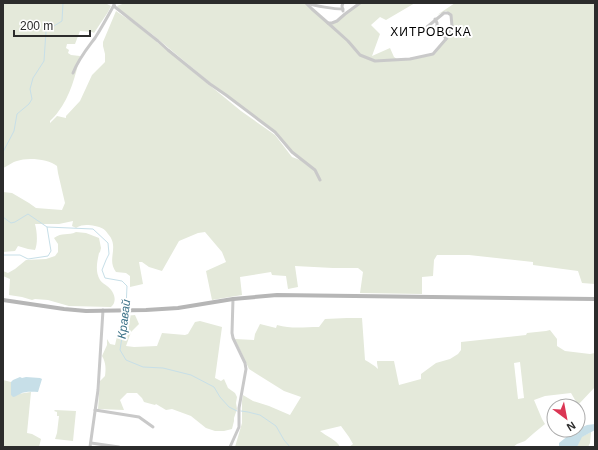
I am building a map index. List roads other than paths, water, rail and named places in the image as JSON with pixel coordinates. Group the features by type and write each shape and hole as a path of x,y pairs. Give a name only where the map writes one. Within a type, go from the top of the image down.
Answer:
{"street":[{"path":"307,3 343,9"},
{"path":"307,3 348,41 360,55 375,61 410,59 433,54 450,33 452,26 451,15 444,13 427,27"},
{"path":"343,3 345,14"},
{"path":"328,23 337,21 360,3"},
{"path":"73,73 76,64 104,24 114,4 115,7 210,84 275,132 292,152 315,170 320,180"},
{"path":"435,19 437,26 446,39"},
{"path":"3,300 86,311 178,308 233,299 277,295 595,299"},
{"path":"230,447 239,427 239,408 246,370 245,363 232,333 233,299"},
{"path":"102,310 100,362 90,445 119,447"},
{"path":"95,410 139,417 153,427"}],"water":[{"path":"20,377 42,379 38,392 24,392 13,397 11,395 11,382"},
{"path":"595,424 595,430 586,435 586,425"},
{"path":"565,438 582,438 577,447 559,447 559,443"}],"waterway":[{"path":"3,152 14,131 17,114 29,104 32,99 30,89 33,78 44,61 46,31 62,21 63,3"},
{"path":"3,217 11,223 28,214 47,227"},
{"name":"Кравай","path":"3,255 20,255 28,259 48,256 51,251 47,227 93,229 108,243 109,254 102,270 105,278 122,281 127,286 126,308"},
{"name":"Кравай","path":"126,311 120,350 126,360 143,367 163,368 191,375 214,387 229,407 237,411"},
{"name":"Кравай","path":"241,411 260,415 276,426 290,447"}],"district":[{"name":"ХИТРОВСКА","path":"431,32"}]}
